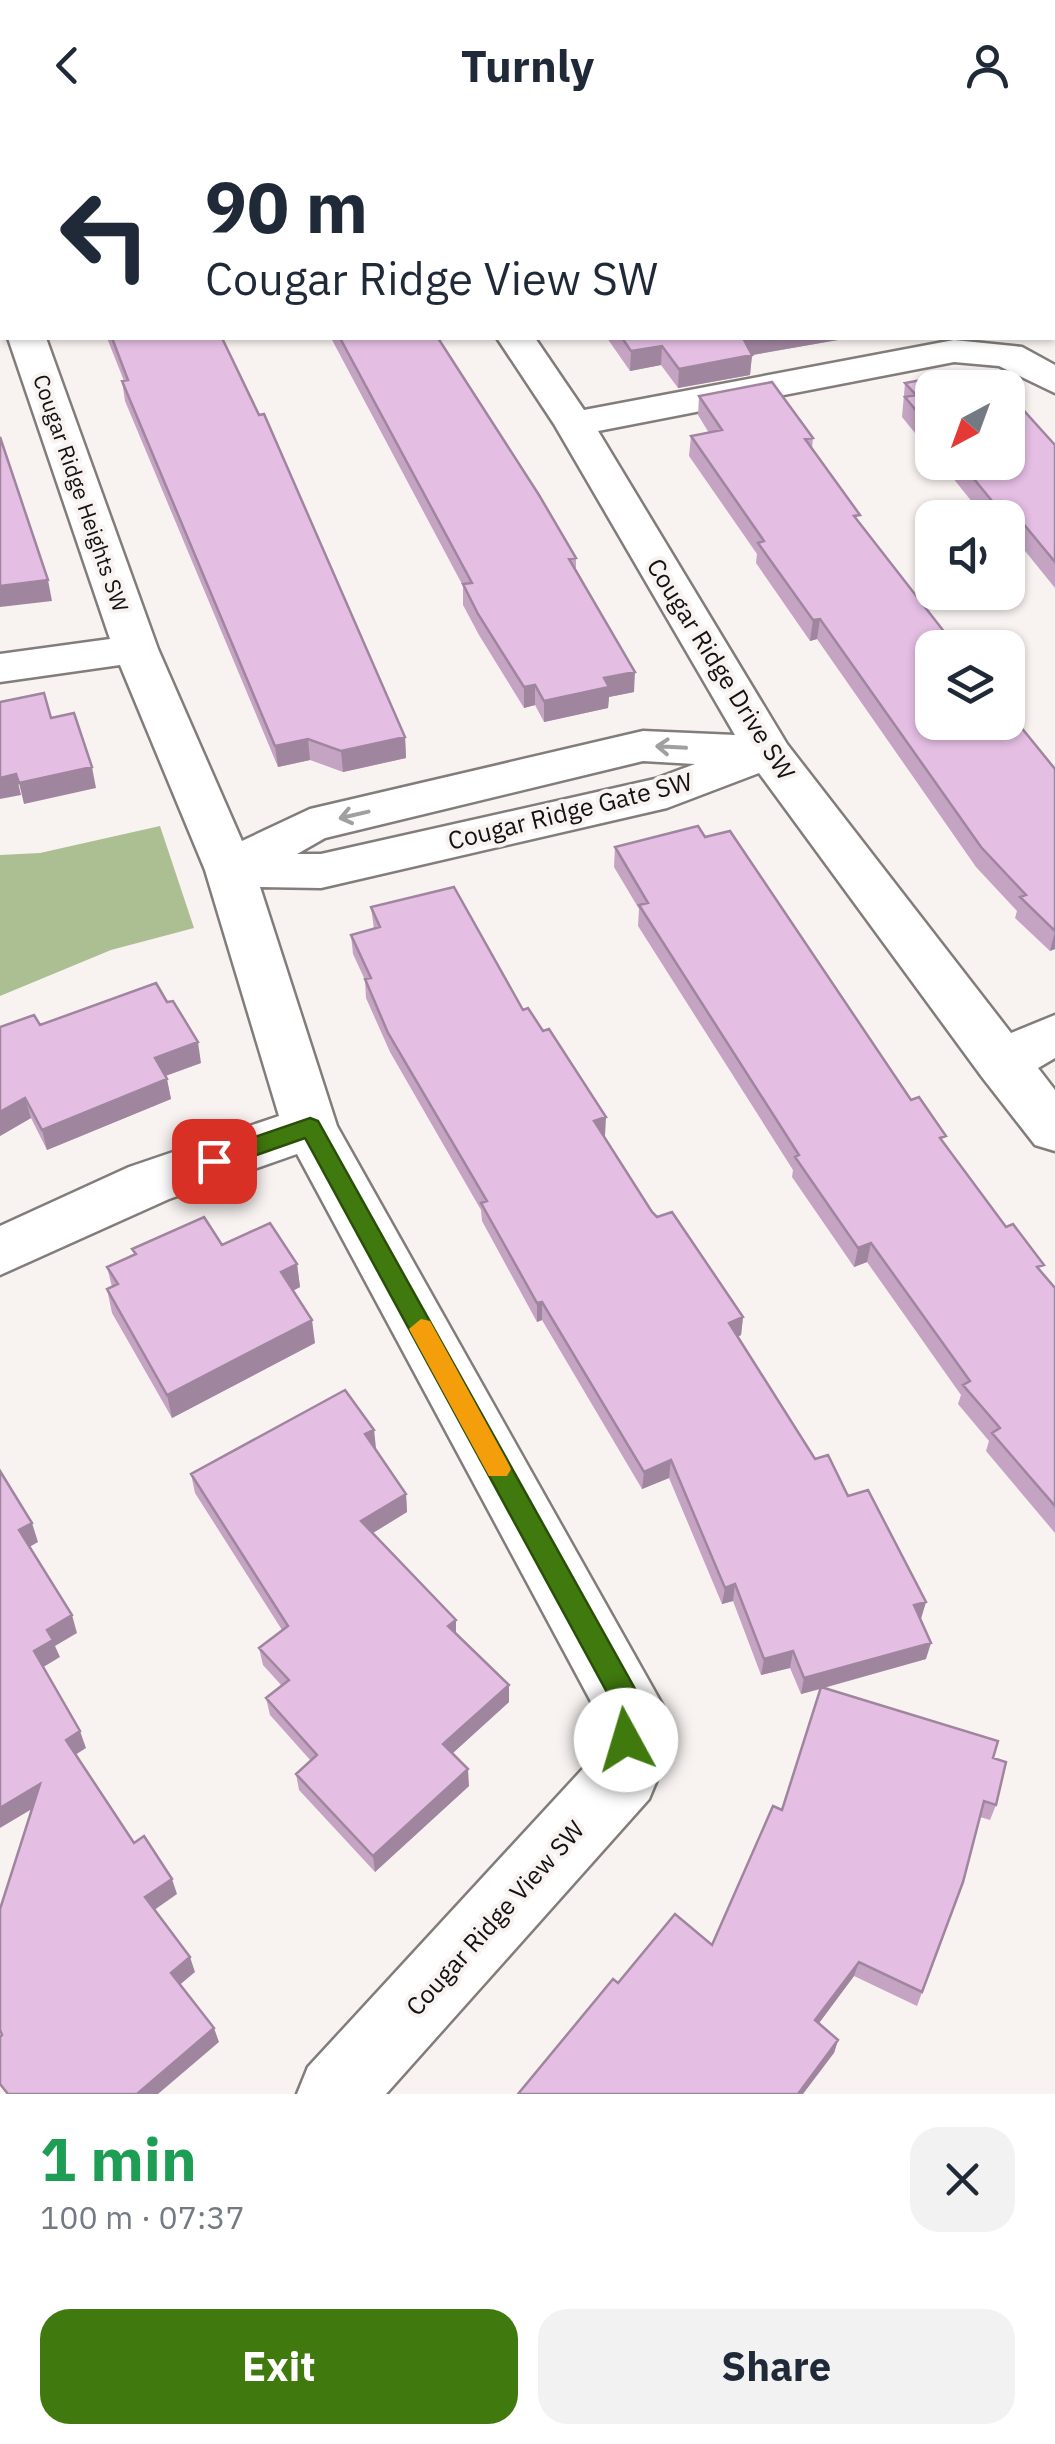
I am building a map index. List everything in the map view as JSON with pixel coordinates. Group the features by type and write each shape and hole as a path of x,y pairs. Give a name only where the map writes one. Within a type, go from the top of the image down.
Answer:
{"street":[{"name":"Cougar Ridge Heights SW","path":"28,340 136,649 230,870 310,1127"},
{"name":"Cougar Ridge Drive SW","path":"517,340 574,424 768,752 1055,1130"},
{"path":"574,424 954,351 1008,355 1055,381"},
{"path":"0,668 136,649"},
{"name":"Cougar Ridge Gate SW","path":"230,870 321,871 667,792 768,752"},
{"path":"1002,1062 1055,1034"},
{"path":"0,1252 149,1183 310,1127"},
{"name":"Cougar Ridge View SW","path":"310,1127 629,1706 624,1775 336,2094"}],"green space":[{"path":"160,826 194,928 111,950 0,996 0,855 40,853"}],"building":[{"path":"113,340 223,340 259,415 264,414 405,737 341,751 308,739 275,746 122,381 128,380"},
{"path":"341,340 439,340 539,495 576,558 569,559 635,672 604,678 609,687 544,701 535,685 524,687 478,614 463,584 472,583"},
{"path":"623,340 744,340 752,355 679,369 662,346 631,351"},
{"path":"915,381 915,394 905,383"},
{"path":"772,382 813,438 805,439 860,515 854,516 915,594 915,610 927,610 943,630 915,630 915,740 1025,740 1025,732 1055,769 1055,931 1020,897 1026,895 981,847 820,619 813,620 758,543 764,541 691,436 722,430 699,396"},
{"path":"915,395 915,409 905,397"},
{"path":"1025,412 1055,445 1055,562 1025,526 1025,500 991,500 975,480 1025,480"},
{"path":"0,437 48,580 0,586"},
{"path":"44,693 51,718 74,713 92,767 19,783 16,774 0,778 0,702"},
{"path":"698,826 705,837 730,831 911,1100 919,1097 946,1136 940,1138 1006,1227 1013,1224 1044,1265 1037,1267 1055,1288 1055,1506 992,1433 1000,1428 963,1385 970,1381 871,1243 858,1248 795,1157 799,1155 639,905 648,903 615,847"},
{"path":"454,887 523,1010 528,1008 543,1031 549,1029 606,1117 594,1121 652,1212 657,1217 672,1212 743,1317 729,1323 815,1459 828,1455 848,1496 868,1490 926,1602 914,1605 931,1643 804,1678 793,1651 764,1659 735,1584 725,1588 671,1460 644,1472 542,1302 537,1303 481,1203 487,1201 388,1033 365,979 371,978 351,935 380,927 371,907"},
{"path":"156,983 167,1002 173,1001 198,1042 155,1058 167,1079 42,1130 25,1098 0,1112 0,1027 34,1015 40,1025"},
{"path":"204,1217 222,1245 270,1223 297,1264 281,1272 312,1320 167,1395 107,1289 118,1284 107,1267 136,1254 132,1249"},
{"path":"345,1390 374,1430 365,1434 406,1494 361,1521 456,1620 448,1626 509,1685 443,1744 468,1769 373,1856 296,1774 317,1755 266,1698 289,1680 259,1648 288,1626 191,1474"},
{"path":"0,1471 32,1523 19,1530 72,1615 47,1630 53,1640 34,1651 80,1731 66,1740 134,1843 144,1836 172,1879 145,1897 190,1957 171,1973 214,2028 137,2094 8,2094 0,2084 0,1909 40,1784 0,1808"},
{"path":"821,1687 998,1741 993,1758 1006,1762 996,1805 984,1801 963,1882 922,1992 859,1962 815,2020 838,2040 798,2094 518,2094 613,1979 618,1983 675,1914 712,1945 773,1806 782,1810"}],"slow traffic":[{"path":"421,1329 498,1469"}],"route":[{"path":"214,1161 310,1127 629,1706 626,1740"}]}
